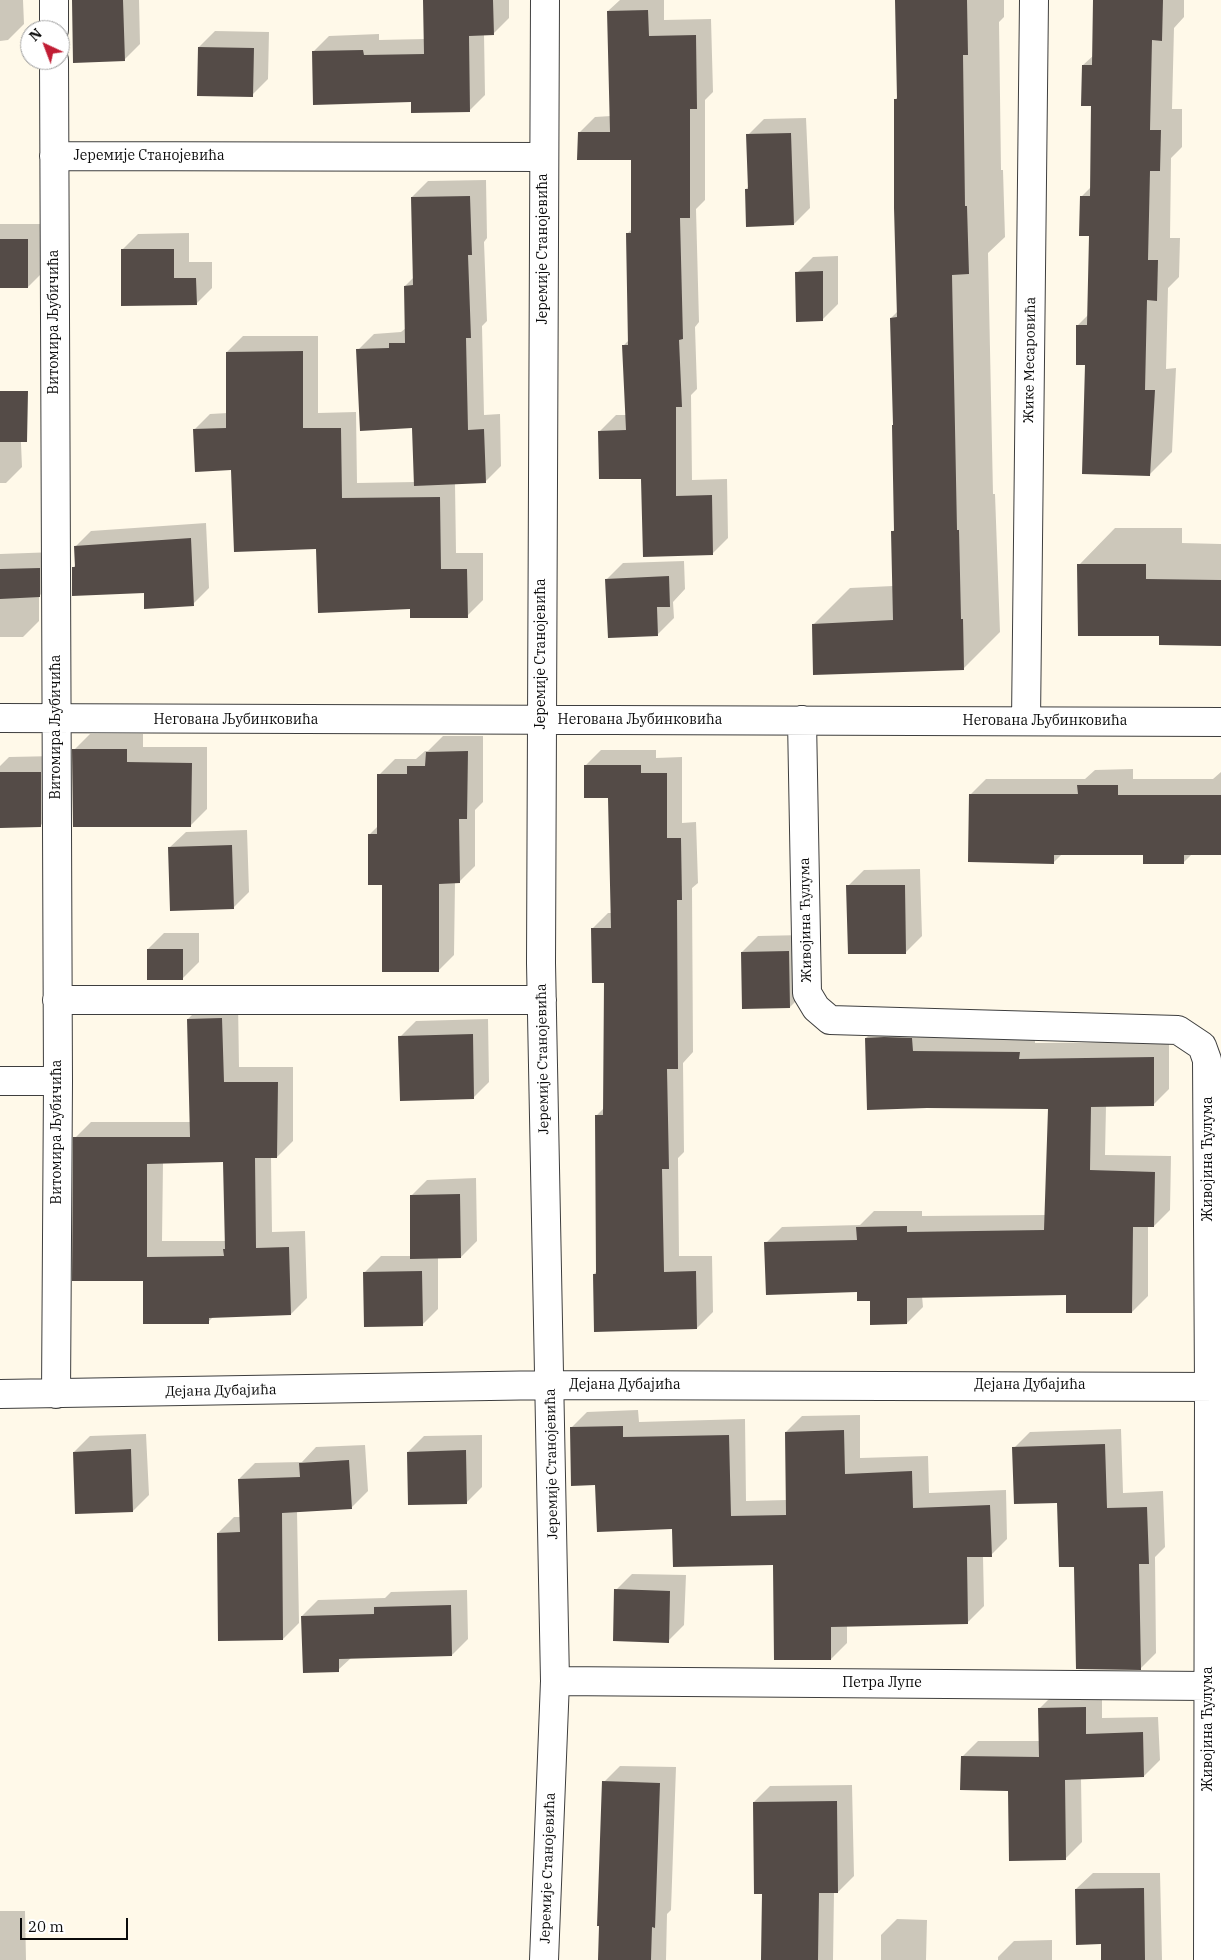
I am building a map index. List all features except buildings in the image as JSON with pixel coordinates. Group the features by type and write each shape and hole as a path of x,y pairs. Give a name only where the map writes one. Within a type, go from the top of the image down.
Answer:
{"street":[{"path":"54,0 54,20"},
{"name":"Јеремије Станојевића","path":"544,1960 555,1681 551,1385 542,1000 541,721 545,0"},
{"name":"Жике Месаровића","path":"1026,721 1034,0"},
{"name":"Витомира Љубичића","path":"54,70 56,1000 58,1081 56,1394"},
{"name":"Јеремије Станојевића","path":"54,156 544,157"},
{"name":"Негована Љубинковића","path":"0,718 1221,722"},
{"name":"Живојина Ћулума","path":"802,720 808,993 816,1008 830,1020 1178,1030 1190,1036 1202,1046 1207,1060 1215,1387 1208,1686 1208,1960"},
{"path":"56,1000 542,1000"},
{"path":"0,1081 58,1081"},
{"name":"Дејана Дубајића","path":"0,1394 551,1385 1215,1387"},
{"name":"Петра Лупе","path":"555,1681 1208,1686"}]}
